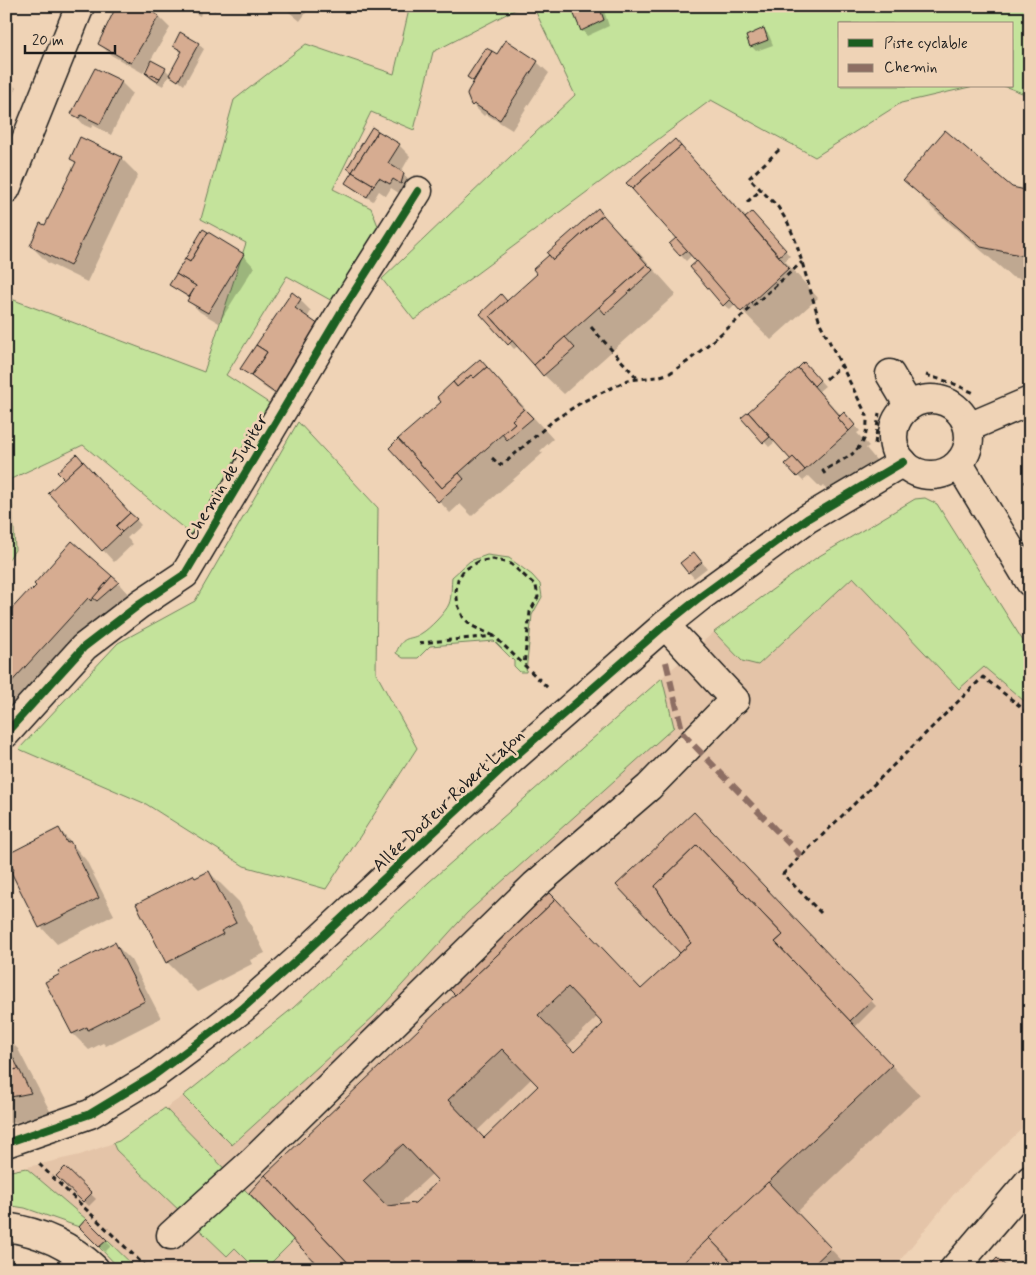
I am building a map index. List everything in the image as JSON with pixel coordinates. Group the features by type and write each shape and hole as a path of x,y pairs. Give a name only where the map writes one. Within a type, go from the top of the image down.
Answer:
{"street":[{"path":"6,188 74,9"},
{"name":"Chemin de Jupiter","path":"6,733 84,647 140,604 185,574 340,314 418,191"},
{"path":"890,374 909,406"},
{"path":"932,398 955,406 963,415 968,427 970,440 966,453 959,464 946,472 930,475 915,471 903,462 896,451 893,439 894,426 900,415 909,406 920,400 932,398"},
{"path":"968,427 1030,401"},
{"name":"Allée Docteur Robert Lafon","path":"16,1140 90,1114 134,1089 242,1009 370,894 512,759 665,625 700,597 807,519 903,462"},
{"path":"959,464 1030,582"},
{"path":"171,1235 252,1162 535,885 649,787 731,704 665,625"},
{"path":"954,1269 1030,1180"},
{"path":"6,1227 28,1231 49,1238 65,1246 95,1269"}],"path":[{"path":"779,150 749,178 778,207 788,223 796,242 820,323 867,416 867,433 861,446 851,455"},
{"path":"747,202 761,190"},
{"path":"492,458 500,465 554,420 582,402 628,380 657,377 670,373 687,362 802,262"},
{"path":"591,326 637,379"},
{"path":"826,379 842,365"},
{"path":"524,665 530,612 538,596 536,586 512,564 493,559 478,562 464,570 458,578 456,590 458,604 463,617 472,626 494,636 524,665 571,709"},
{"path":"419,643 494,636"},
{"path":"821,913 783,874 983,677 1030,714"},
{"path":"16,1140 148,1269"}],"shaded area":[{"path":"925,498 937,504 1030,652 1030,1121 953,1195 893,1269 120,1269 99,1247 106,1240 86,1219 79,1227 25,1208 6,1205 6,1172 80,1155 119,1141 183,1096 293,1008 429,882 714,632 816,558 915,499"}],"green space":[{"path":"407,6 522,6 433,52 414,130 371,112 333,189 371,208 382,236 334,302 287,276 226,375 278,409 199,541 83,445 11,479 15,550 6,563 6,297 204,372 246,243 201,219 234,100 306,44 394,74 408,14"},
{"path":"533,6 1030,6 1030,96 1009,88 1014,88 1014,22 838,22 838,88 965,88 901,103 815,157 711,100 414,320 382,279 575,95"},
{"path":"298,422 378,508 376,673 417,748 326,889 244,866 146,804 19,749 118,643 195,601"},
{"path":"925,498 937,504 1030,652 1030,706 984,667 959,689 853,577 758,665 742,661 714,632 816,558 915,499"},
{"path":"487,555 509,558 532,575 540,584 542,597 532,615 526,672 520,672 514,666 514,661 494,641 430,646 418,658 403,658 396,653 404,640 425,631 447,607 450,601 452,577 470,561"},
{"path":"662,678 674,727 467,913 374,1016 232,1145 183,1096 293,1008 429,882"},
{"path":"165,1108 294,1240 265,1269 256,1269 235,1248 227,1256 116,1150 113,1143 119,1141"},
{"path":"26,1168 86,1219 79,1227 25,1208 6,1205 6,1172"},
{"path":"107,1240 137,1269 120,1269 99,1247"}],"building":[{"path":"106,6 142,6 159,16 131,63 98,44 114,11"},
{"path":"586,6 599,6 604,20 581,31 573,12"},
{"path":"764,28 768,40 750,47 746,36"},
{"path":"180,32 199,43 178,81 169,75 182,51 173,46"},
{"path":"506,40 538,61 500,120 474,104 472,106 467,95 492,51 497,54"},
{"path":"486,48 492,51 473,81 467,77"},
{"path":"151,60 166,68 160,78 145,73"},
{"path":"95,68 122,81 100,124 81,115 79,118 71,114"},
{"path":"145,73 160,78 156,81"},
{"path":"372,127 378,131 352,172 347,168"},
{"path":"945,130 1012,187 1030,191 1030,257 981,247 903,180"},
{"path":"378,131 400,144 388,163 404,173 401,184 393,179 390,184 379,178 374,185 352,172"},
{"path":"80,137 122,157 70,266 30,246 40,223 45,225 76,162 70,159"},
{"path":"675,139 681,146 632,189 626,183"},
{"path":"681,146 789,268 741,312 632,189"},
{"path":"352,172 374,185 367,197 345,183"},
{"path":"598,208 603,215 553,260 547,253"},
{"path":"752,212 786,250 779,256 745,218"},
{"path":"603,215 647,264 534,365 490,316 537,274 533,269 549,255 553,260"},
{"path":"203,229 208,232 190,262 185,259"},
{"path":"208,232 244,254 208,313 187,301 196,286 176,274 185,259 190,262"},
{"path":"676,238 687,250 680,256 669,244"},
{"path":"697,261 730,299 723,306 690,267"},
{"path":"647,264 653,270 605,314 599,307"},
{"path":"176,274 196,286 189,297 169,285"},
{"path":"292,292 301,299 295,308 319,325 301,350 305,353 276,394 251,376 267,352 256,345"},
{"path":"501,294 507,301 490,316 512,341 508,345 480,314"},
{"path":"565,337 575,348 543,376 534,365"},
{"path":"256,345 267,352 251,376 240,369"},
{"path":"480,359 487,367 474,378 471,375 457,387 453,382"},
{"path":"804,362 820,380 814,386 798,368"},
{"path":"487,367 524,409 512,420 515,423 442,488 398,439 441,402 437,397 453,382 457,387 471,375 474,378"},
{"path":"798,368 840,416 838,418 849,431 805,470 793,457 791,460 748,412"},
{"path":"524,409 533,418 507,440 502,434 515,423 512,420"},
{"path":"748,412 770,437 763,443 741,418"},
{"path":"844,412 855,425 849,431 838,418"},
{"path":"398,439 442,488 459,473 464,479 438,502 389,448"},
{"path":"77,454 83,461 64,479 57,472"},
{"path":"793,457 805,470 797,477 785,464"},
{"path":"83,461 130,513 116,526 122,532 102,551 48,493"},
{"path":"1030,478 1030,491 1024,482"},
{"path":"130,513 137,519 122,532 116,526"},
{"path":"72,541 112,576 91,601 88,598 6,688 6,615 29,590 31,591 36,586 34,584"},
{"path":"694,552 702,562 688,573 680,563"},
{"path":"112,576 119,582 97,601 93,598"},
{"path":"694,812 872,1000 850,1021 775,942 783,935 697,845 655,886 691,943 680,953 616,885"},
{"path":"59,828 67,843 70,841 99,898 39,928 11,872 14,870 6,855"},
{"path":"697,845 783,935 775,942 892,1065 677,1269 354,1269 265,1175 556,899 641,989 691,943 655,886","holes":["568,987 603,1024 574,1052 538,1015","502,1049 538,1086 484,1138 448,1100","403,1144 438,1181 415,1203 387,1206 363,1181"]},
{"path":"209,871 236,923 221,931 223,934 166,963 136,904 193,875 195,878"},
{"path":"547,890 556,899 455,995 446,986"},
{"path":"115,942 145,1001 88,1030 87,1027 72,1034 45,982 60,974 58,971"},
{"path":"6,1044 19,1069 6,1071"},
{"path":"19,1069 31,1093 6,1098 6,1071"},
{"path":"65,1167 92,1193 83,1202 56,1176"},
{"path":"265,1175 354,1269 321,1269 249,1193"},
{"path":"768,1182 831,1248 809,1269 738,1269 709,1238"},
{"path":"86,1219 107,1240 99,1247 79,1227"},
{"path":"709,1238 734,1264 729,1269 677,1269"},
{"path":"997,1258 1009,1269 987,1269"},
{"path":"313,1260 321,1269 303,1269"},
{"path":"846,1264 851,1269 841,1269"}],"marked path":[{"path":"666,662 683,734 801,856"}],"cycle path":[{"path":"6,733 84,647 140,604 185,574 340,314 418,191"},
{"path":"6,1143 90,1114 153,1076 196,1044 242,1009 296,961 512,759 665,625 700,597 807,519 903,462"}]}
